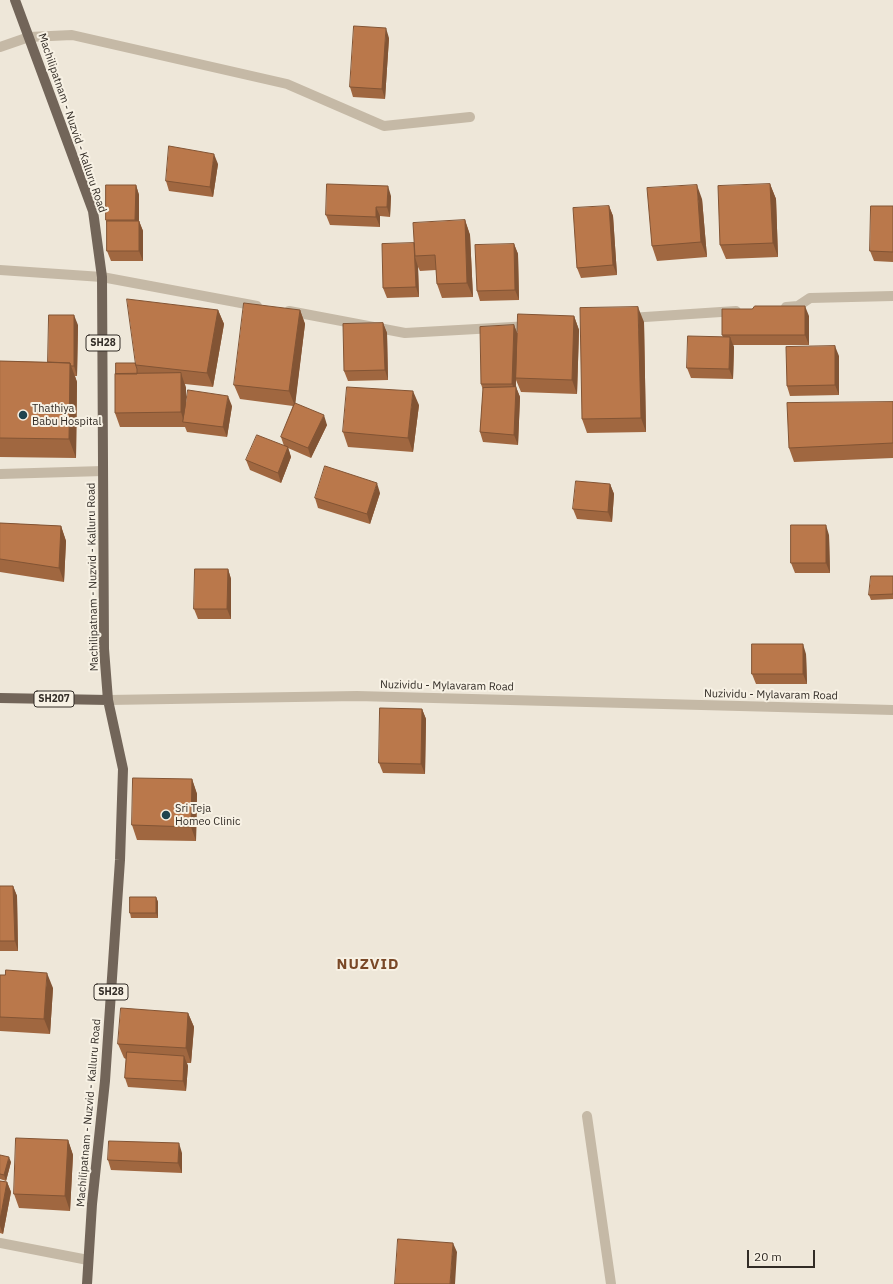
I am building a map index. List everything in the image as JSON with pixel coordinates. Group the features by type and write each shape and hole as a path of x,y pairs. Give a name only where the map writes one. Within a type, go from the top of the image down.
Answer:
{"main road":[{"name":"Machilipatnam - Nuzvid - Kalluru Road","path":"15,0 93,211 102,277 104,649 108,700 123,769 120,860 105,1082 92,1204 87,1284"},
{"name":"Nuzividu - Mylavaram Road","path":"0,698 108,700"}],"street":[{"path":"0,47 29,37 72,35 287,84 384,126 470,117"},
{"path":"0,270 102,277 266,307"},
{"path":"775,308 798,306 810,298 893,296"},
{"path":"281,310 405,333 542,325"},
{"path":"620,319 744,310"},
{"path":"0,474 103,471"},
{"name":"Nuzividu - Mylavaram Road","path":"108,700 357,696 893,710"},
{"path":"587,1116 612,1284"},
{"path":"0,1243 88,1260"}],"building":[{"path":"354,26 386,28 382,89 350,87"},
{"path":"169,146 214,154 210,187 166,181"},
{"path":"327,184 388,186 387,207 376,207 376,217 326,215"},
{"path":"770,184 773,243 720,245 718,186"},
{"path":"106,185 136,185 135,220 106,220"},
{"path":"697,185 701,242 652,246 647,188"},
{"path":"609,206 613,265 577,268 573,208"},
{"path":"871,206 893,206 893,252 870,251"},
{"path":"465,220 467,283 437,284 435,255 415,256 413,223"},
{"path":"107,221 139,221 139,251 107,251"},
{"path":"414,243 416,287 383,288 382,244"},
{"path":"514,244 515,290 477,291 475,245"},
{"path":"127,299 218,310 207,373 136,365"},
{"path":"244,303 300,310 289,391 234,385"},
{"path":"755,306 805,306 805,335 722,335 722,309 752,309"},
{"path":"638,307 641,418 582,419 580,308"},
{"path":"518,314 574,316 572,380 516,378"},
{"path":"49,315 74,315 74,366 71,366 70,363 48,362"},
{"path":"383,323 385,370 344,371 343,324"},
{"path":"514,325 512,384 481,384 480,327"},
{"path":"688,336 730,337 729,369 687,368"},
{"path":"835,346 835,385 787,386 786,347"},
{"path":"0,361 70,363 69,439 0,438"},
{"path":"116,363 135,363 137,374 116,374"},
{"path":"181,373 181,412 115,413 115,374"},
{"path":"347,387 413,391 408,438 343,432"},
{"path":"516,387 514,435 480,432 483,388"},
{"path":"188,390 228,396 223,427 183,422"},
{"path":"893,402 893,443 789,448 787,403"},
{"path":"295,403 324,415 308,448 281,437"},
{"path":"257,435 288,447 278,473 246,460"},
{"path":"325,466 377,483 367,514 315,498"},
{"path":"576,481 610,484 608,512 573,509"},
{"path":"0,523 61,526 59,568 0,559"},
{"path":"791,525 826,525 826,563 791,563"},
{"path":"195,569 228,569 227,609 194,609"},
{"path":"871,576 893,576 893,594 869,595"},
{"path":"752,644 803,644 803,674 752,674"},
{"path":"380,708 422,709 421,764 379,763"},
{"path":"133,778 192,779 191,827 132,825"},
{"path":"0,886 13,886 15,941 0,941"},
{"path":"130,897 156,897 156,913 130,913"},
{"path":"6,970 47,973 44,1019 0,1017 0,975 5,975"},
{"path":"121,1008 188,1013 186,1048 118,1044"},
{"path":"127,1052 184,1056 183,1081 125,1078"},
{"path":"16,1138 68,1140 65,1196 14,1194"},
{"path":"109,1141 179,1143 178,1163 108,1160"},
{"path":"0,1155 9,1157 4,1175 0,1174"},
{"path":"0,1181 7,1182 0,1220"},
{"path":"398,1239 453,1243 450,1284 395,1284"}],"place":[{"name":"Thathiya Babu Hospital","path":"23,415"},
{"name":"Sri Teja Homeo Clinic","path":"166,815"}],"district":[{"name":"NUZVID","path":"368,965"}]}
